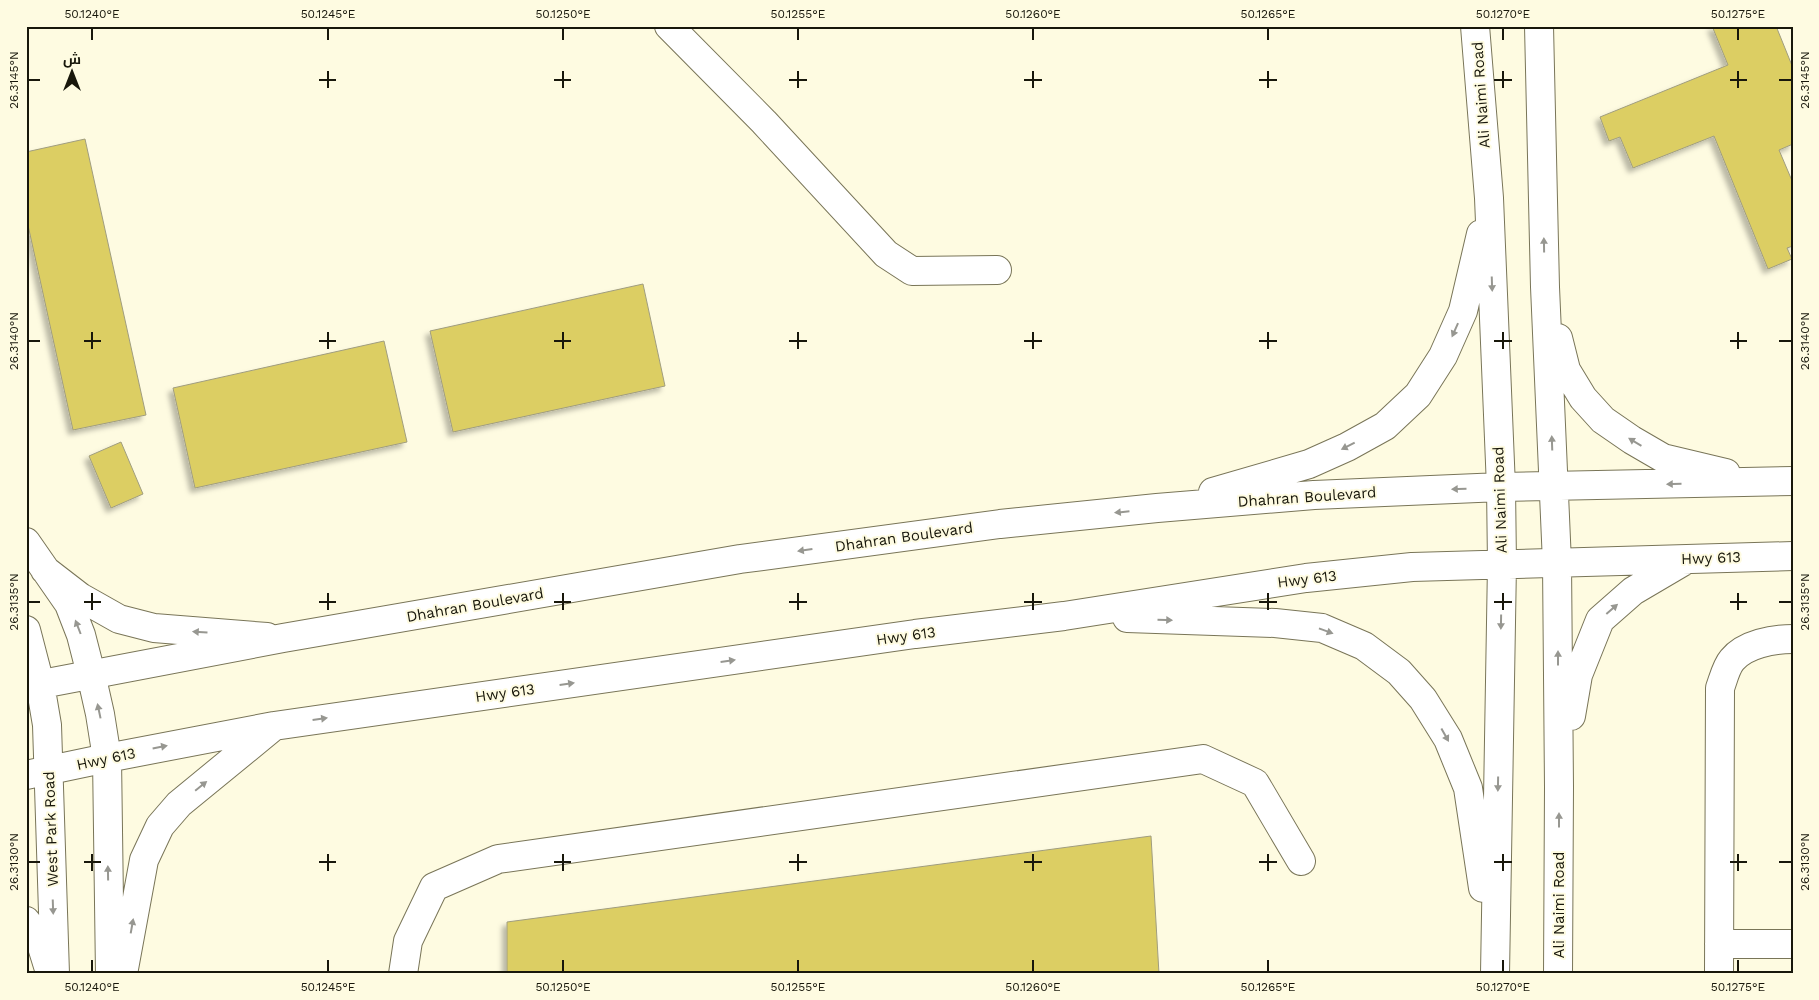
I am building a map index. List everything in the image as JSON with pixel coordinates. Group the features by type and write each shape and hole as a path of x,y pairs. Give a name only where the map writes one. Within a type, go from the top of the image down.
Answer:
{"main road":[{"path":"669,26 764,122 886,254 912,271 997,270"},
{"name":"Ali Naimi Road","path":"1475,26 1489,198 1501,487 1502,564 1495,970"},
{"name":"Ali Naimi Road","path":"1539,26 1545,287 1557,563 1558,974"},
{"path":"1157,508 1309,464 1347,447 1385,426 1418,395 1443,356 1463,311 1489,198"},
{"path":"1545,287 1566,370 1583,398 1603,420 1663,458 1764,483"},
{"name":"Dhahran Boulevard","path":"33,685 283,638 740,559 1000,524 1314,495 1501,487 1793,481"},
{"path":"26,542 69,604 81,636 100,714 106,758 110,974"},
{"name":"Hwy 613","path":"38,773 274,726 915,634 1064,616 1306,578 1412,567 1793,556"},
{"path":"1559,787 1578,675 1600,620 1634,591 1688,559"},
{"path":"45,570 80,597 119,619 154,628 283,638"},
{"path":"1064,616 1275,624 1322,628 1364,646 1399,672 1423,699 1448,739 1468,788 1495,970"},
{"name":"West Park Road","path":"26,630 33,685 47,725 38,773 55,974"},
{"path":"1718,974 1720,688 1731,660 1745,648 1779,639 1793,638"},
{"path":"123,974 144,860 160,826 180,804 274,726"},
{"path":"403,974 408,941 434,888 498,859 1203,759 1255,783 1302,861"},
{"path":"26,920 39,936 50,974"},
{"path":"1719,944 1793,944"}],"building":[{"path":"1712,26 1776,26 1793,68 1793,144 1779,150 1793,183 1793,246 1787,248 1792,259 1768,269 1714,136 1633,168 1620,137 1609,141 1600,117 1728,65"},
{"path":"85,139 146,415 73,430 26,216 26,152"},
{"path":"643,284 665,386 453,432 430,331"},
{"path":"384,341 407,442 195,488 173,388"},
{"path":"121,442 143,494 111,508 89,456"},
{"path":"1151,836 1159,974 507,974 507,922"}]}
